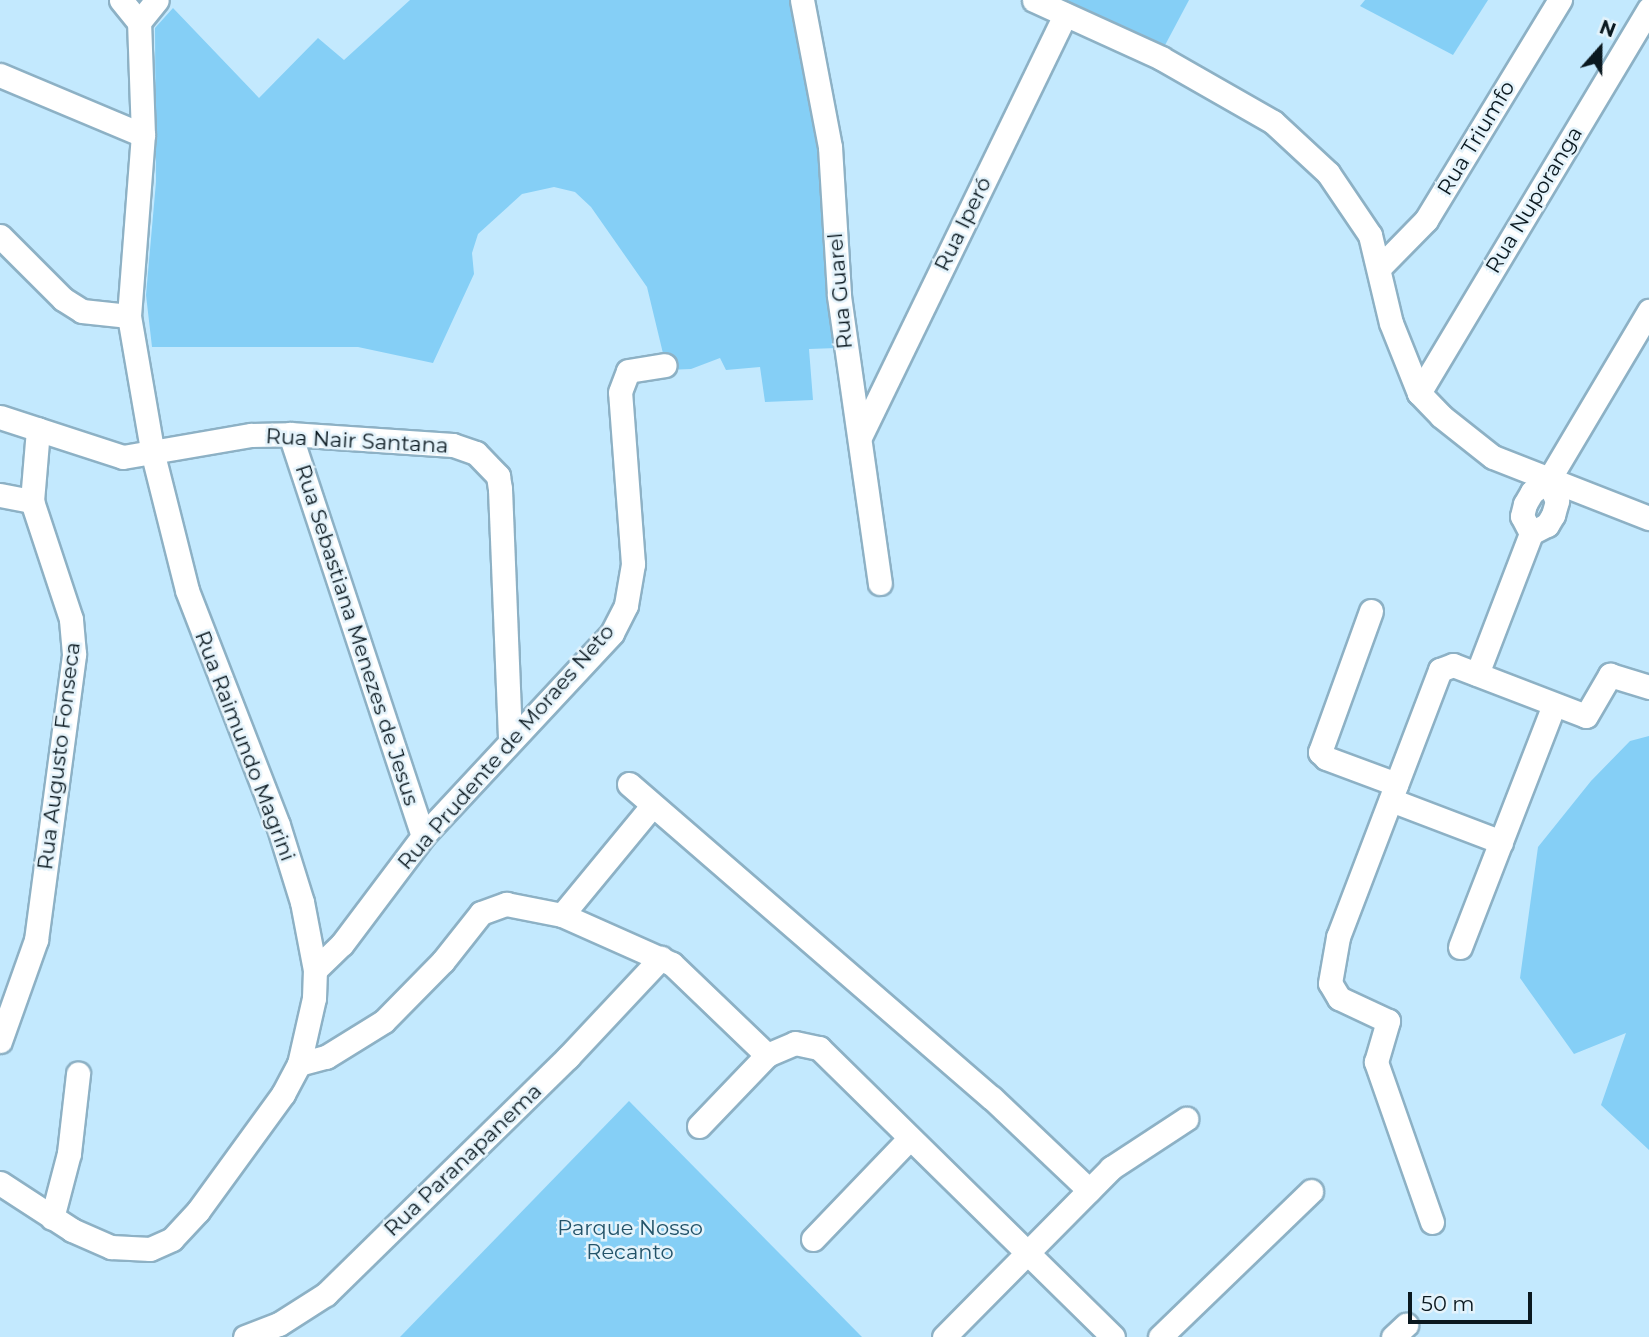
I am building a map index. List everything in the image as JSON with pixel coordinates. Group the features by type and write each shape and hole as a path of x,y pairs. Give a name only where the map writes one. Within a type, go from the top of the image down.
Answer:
{"street":[{"path":"121,0 139,22 157,0"},
{"name":"Rua Guarel","path":"802,0 830,147 839,296 851,401 862,433 880,583"},
{"path":"1034,0 1182,69 1273,122 1346,197 1370,235 1391,323 1419,393 1441,416 1493,457 1548,481 1649,518"},
{"name":"Rua Triumfo","path":"1380,268 1426,220 1560,0"},
{"name":"Rua Nuporanga","path":"1419,393 1649,8"},
{"name":"Rua Iperó","path":"862,433 1065,15"},
{"name":"Rua Raimundo Magrini","path":"0,1183 52,1218 111,1247 130,1251 172,1239 260,1129 299,1064 309,1032 316,970 309,925 278,825 187,590 153,455 130,316 143,135 139,22"},
{"path":"0,75 143,135"},
{"path":"0,236 63,299 82,311 130,316"},
{"path":"1548,481 1649,311"},
{"name":"Rua Prudente de Moraes Neto","path":"316,970 342,944 423,836 510,739 600,648 626,605 633,564 620,392 628,371 665,365"},
{"name":"Rua Nair Santana","path":"0,417 123,457 153,455 251,435 290,434 453,445 476,453 489,463 500,489 510,739"},
{"name":"Rua Augusto Fonseca","path":"0,1041 36,940 74,654 71,619 33,501 38,429"},
{"name":"Rua Sebastiana Menezes de Jesus","path":"290,434 423,836"},
{"path":"1477,674 1531,533 1547,525 1553,515 1557,501 1548,481"},
{"path":"0,495 33,501"},
{"path":"1371,611 1320,752 1326,758 1393,792 1501,842"},
{"path":"1432,1222 1376,1062 1388,1021 1339,998 1330,984 1338,937 1440,670 1453,665 1586,716 1610,675 1649,687"},
{"path":"1460,947 1554,705"},
{"path":"629,784 992,1098 1089,1190"},
{"path":"562,915 652,806"},
{"path":"299,1064 326,1058 384,1021 489,907 506,904 562,915 662,958 705,993 767,1055"},
{"name":"Rua Paranapanema","path":"246,1337 279,1324 326,1294 568,1057 662,958"},
{"path":"699,1126 767,1055 795,1043 819,1048 1113,1337"},
{"path":"52,1218 69,1153 78,1074"},
{"path":"944,1337 1111,1168 1186,1119"},
{"path":"813,1238 910,1138"},
{"path":"1160,1337 1311,1191"}],"green space":[{"path":"410,0 794,0 824,136 837,348 809,349 813,400 765,402 760,367 726,370 720,358 691,369 667,370 647,287 591,207 575,192 554,187 522,194 478,234 472,253 474,274 433,363 358,347 152,347 146,295 156,182 155,28 173,8 259,98 318,38 344,60"},
{"path":"1062,0 1189,0 1163,49"},
{"path":"1365,0 1488,0 1453,55 1360,6"},
{"path":"1649,736 1649,1150 1601,1105 1626,1033 1574,1054 1520,978 1538,847 1591,781 1630,741"},
{"name":"Parque Nosso Recanto","path":"629,1101 862,1337 400,1337"}]}
